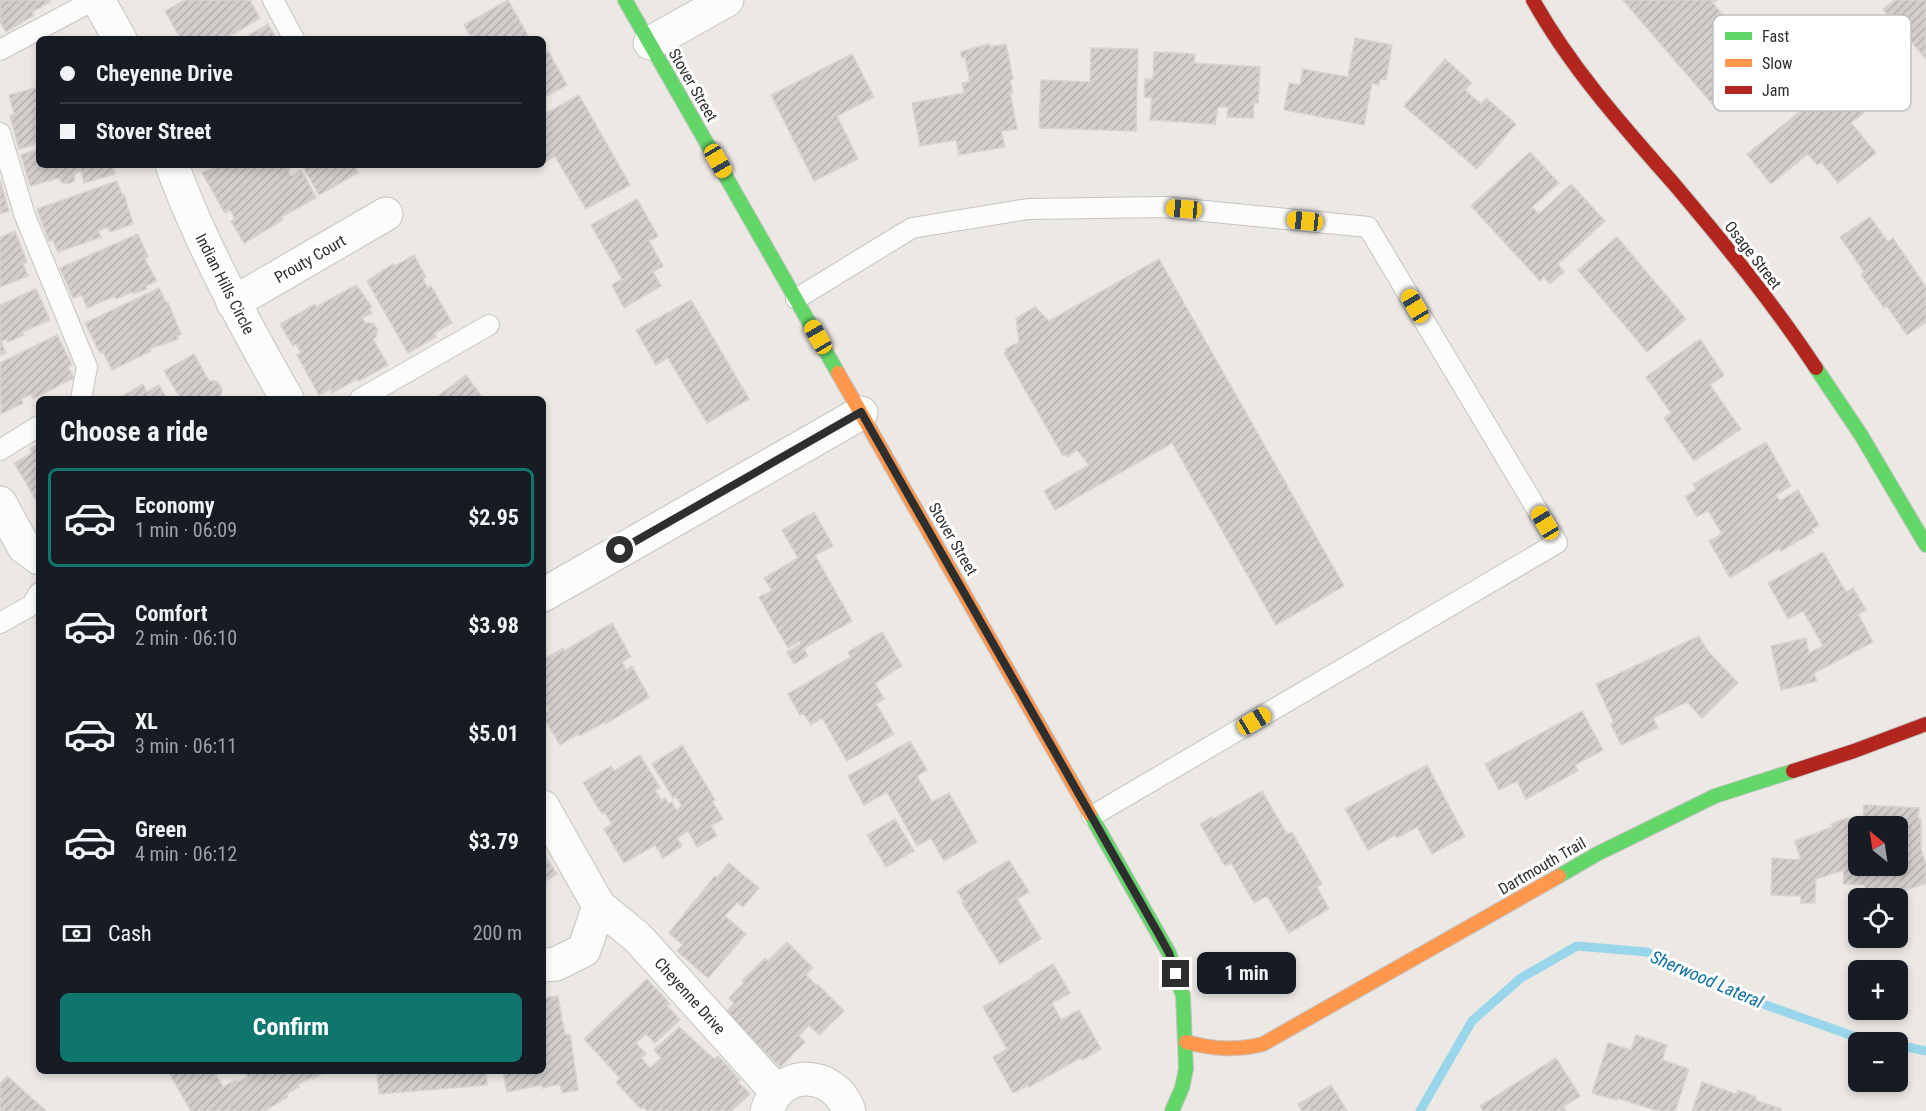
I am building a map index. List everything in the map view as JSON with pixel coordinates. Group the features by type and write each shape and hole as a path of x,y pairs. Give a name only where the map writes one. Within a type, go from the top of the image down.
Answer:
{"street":[{"path":"96,0 118,36"},
{"name":"Stover Street","path":"625,0 1169,953 1183,996 1186,1042 1186,1069 1182,1088 1172,1111"},
{"path":"650,43 727,0"},
{"name":"Osage Street","path":"1533,0 1542,17 1588,83 1738,261 1813,362 1881,467 1926,545"},
{"name":"Indian Hills Circle","path":"173,168 188,207 233,303 285,396"},
{"name":"Prouty Court","path":"233,303 386,214"},
{"path":"546,593 861,412"},
{"path":"0,503 24,547 36,556"},
{"name":"Dartmouth Trail","path":"1186,1042 1217,1049 1240,1050 1263,1044 1597,854 1715,796 1854,751 1926,724"},
{"name":"Cheyenne Drive","path":"546,812 598,906 638,938 772,1101 789,1083 802,1079 817,1079 836,1090 845,1101 849,1111"},
{"path":"546,965 555,964 584,950 598,906"}],"lane":[{"path":"0,50 96,0"},
{"path":"273,0 292,36"},
{"path":"0,133 25,216 87,367 82,396"},
{"path":"796,299 912,228 1028,209 1164,207 1368,227 1557,543 1092,816"},
{"path":"365,396 489,325"},
{"path":"0,450 36,428"},
{"path":"0,623 32,605 36,598"}],"building":[{"path":"0,0 49,0 50,2 32,12 34,15 6,32 0,22"},
{"path":"185,0 252,0 250,1 260,18 230,36 179,36 165,11"},
{"path":"508,0 528,36 470,36 464,25"},
{"path":"1623,0 1717,0 1713,3 1723,15 1713,15 1713,105"},
{"path":"1895,0 1926,0 1926,59 1911,42 1911,15 1888,15 1883,9"},
{"path":"268,24 275,36 247,36"},
{"path":"1355,38 1392,45 1386,80 1380,79 1379,85 1372,83 1364,125 1284,110 1289,83 1300,85 1303,69 1348,77"},
{"path":"989,44 990,47 1006,44 1013,79 1010,80 1013,93 1010,93 1017,129 1001,131 1005,147 959,155 956,140 920,146 912,103 964,93 962,83 970,82 965,57 962,58 960,52"},
{"path":"1091,48 1138,49 1136,131 1039,128 1041,80 1090,82"},
{"path":"548,51 567,85 546,96 546,52"},
{"path":"1154,52 1195,54 1194,63 1260,67 1258,103 1254,103 1253,118 1227,117 1228,107 1218,107 1215,124 1150,120 1152,98 1144,97 1145,79 1153,79"},
{"path":"852,54 874,97 837,116 858,159 814,181 771,95"},
{"path":"1445,59 1472,83 1465,90 1481,104 1486,98 1516,124 1477,169 1404,106"},
{"path":"36,88 36,144 19,149 10,116 14,114 9,95"},
{"path":"579,95 630,185 586,209 555,156 547,161 546,159 546,113"},
{"path":"1801,111 1866,111 1851,123 1876,153 1838,183 1821,162 1817,165 1808,154 1771,184 1747,154"},
{"path":"36,150 36,168 113,168 115,174 84,183 81,171 75,173 74,182 65,184 59,178 30,186 21,155"},
{"path":"1530,152 1559,183 1532,207 1539,214 1571,184 1605,221 1558,264 1564,272 1550,284 1544,277 1540,281 1471,206"},
{"path":"212,168 290,168 288,171 291,176 301,170 316,198 281,217 283,220 244,243 231,221 235,219 230,210 225,213 202,173"},
{"path":"304,168 356,168 358,173 319,195"},
{"path":"0,180 9,211 0,214"},
{"path":"117,181 122,195 124,194 133,224 110,232 108,227 98,231 101,237 58,252 53,240 49,241 37,209"},
{"path":"637,199 658,236 649,241 663,266 653,272 661,286 624,308 612,285 622,279 591,225"},
{"path":"1870,217 1888,242 1893,238 1926,287 1926,322 1907,335 1886,305 1884,308 1861,275 1864,272 1840,237"},
{"path":"15,231 27,262 23,264 28,276 0,287 0,237"},
{"path":"138,234 148,257 145,259 157,281 146,286 147,289 116,299 115,296 87,308 82,295 73,298 60,268"},
{"path":"1617,237 1686,319 1647,352 1578,270"},
{"path":"414,255 426,277 423,279 428,288 431,286 452,323 434,333 436,337 408,353 367,281 393,264 395,266"},
{"path":"1159,259 1344,586 1276,625 1172,443 1055,510 1044,491 1089,465 1077,450 1067,457 1066,454 1063,456 1004,353 1007,352 1005,349 1019,342 1016,318 1035,307 1049,321"},
{"path":"356,285 372,307 369,309 372,313 362,318 365,323 373,323 378,330 373,339 388,365 332,393 331,389 319,395 297,355 301,352 296,344 293,346 280,324 315,304 316,307"},
{"path":"159,288 168,302 181,334 177,336 178,339 149,349 151,351 112,370 103,352 100,353 85,323"},
{"path":"36,289 50,320 22,332 24,335 8,342 7,339 1,341 6,353 0,355 0,305"},
{"path":"691,300 749,399 707,423 668,358 656,365 636,330"},
{"path":"57,335 72,365 68,367 74,378 33,399 31,394 21,399 23,403 1,414 0,363"},
{"path":"1700,339 1724,375 1710,385 1741,429 1694,461 1664,418 1671,413 1646,377"},
{"path":"194,354 209,381 217,381 222,389 221,395 179,396 164,371"},
{"path":"466,375 481,396 438,396"},
{"path":"143,384 147,392 159,385 165,396 123,396"},
{"path":"1766,442 1791,486 1776,495 1780,501 1798,490 1819,525 1812,529 1814,532 1781,551 1779,548 1730,578 1709,541 1722,534 1708,510 1697,517 1685,496 1696,490 1693,484"},
{"path":"36,445 36,500 14,463 32,453 30,449"},
{"path":"814,512 833,546 815,555 852,621 804,648 808,656 794,664 787,652 801,644 800,641 788,648 759,597 772,591 764,578 798,558 782,530"},
{"path":"1823,552 1846,592 1853,588 1866,610 1858,614 1873,642 1814,673 1817,681 1781,690 1771,646 1806,638 1809,653 1823,646 1803,611 1788,619 1768,583"},
{"path":"612,623 631,657 622,662 626,670 632,666 649,697 606,724 605,722 579,736 578,734 560,745 546,721 546,712 549,711 546,705 546,658 563,648 564,651"},
{"path":"882,632 902,666 875,683 884,699 876,704 894,734 847,761 822,718 811,725 803,713 800,715 788,694 851,657 848,652"},
{"path":"1699,636 1707,650 1738,683 1702,718 1687,702 1653,718 1658,728 1621,745 1611,724 1614,723 1596,684"},
{"path":"1582,711 1603,750 1575,765 1578,771 1526,799 1517,781 1499,790 1485,764"},
{"path":"910,741 927,770 917,776 932,802 949,793 977,842 944,861 931,838 917,846 887,792 864,805 848,776"},
{"path":"682,745 715,800 712,801 723,819 711,826 717,836 697,847 688,831 677,838 682,846 663,858 655,845 624,863 604,829 612,824 605,813 602,814 583,783 611,766 614,771 640,755 660,788 655,790 661,800 665,798 669,804 672,802 676,810 682,806 676,797 673,798 652,764"},
{"path":"1427,765 1465,836 1432,854 1417,827 1397,838 1395,835 1368,850 1345,809"},
{"path":"1262,791 1287,834 1292,832 1322,884 1317,887 1329,909 1289,933 1267,896 1254,903 1231,863 1225,866 1200,824"},
{"path":"1864,805 1919,808 1918,818 1921,818 1921,849 1926,865 1926,883 1908,890 1865,888 1865,885 1843,884 1844,870 1816,879 1815,903 1801,903 1801,896 1771,895 1772,858 1801,860 1795,841 1832,827 1831,824 1847,818 1848,876 1908,876 1908,816 1863,816"},
{"path":"895,819 914,851 886,867 867,835"},
{"path":"546,858 557,874 546,881"},
{"path":"1009,860 1029,892 1017,899 1041,939 1000,964 957,891"},
{"path":"729,863 759,888 743,907 737,902 725,916 746,934 708,978 677,951 683,945 669,933 715,876 717,878"},
{"path":"787,942 813,968 806,975 844,1011 819,1035 809,1025 799,1036 805,1042 780,1067 726,1012 734,1003 729,998 744,983 742,981 765,958 768,961"},
{"path":"1053,964 1070,993 1052,1003 1061,1020 1079,1010 1101,1049 1013,1093 993,1057 1007,1049 983,1007"},
{"path":"647,979 670,1004 667,1006 680,1020 655,1043 646,1034 636,1043 646,1054 641,1058 650,1068 661,1058 654,1050 679,1027 714,1059 718,1056 750,1094 731,1111 647,1111 643,1107 641,1109 616,1082 620,1078 584,1039"},
{"path":"558,996 565,1035 570,1034 578,1090 562,1093 560,1084 507,1092 504,1074 546,1074 546,998"},
{"path":"1636,1035 1667,1045 1662,1060 1689,1069 1675,1111 1658,1111 1592,1093 1608,1043 1631,1050"},
{"path":"1556,1058 1580,1096 1563,1107 1566,1111 1483,1111 1480,1106"},
{"path":"170,1074 218,1074 216,1075 223,1087 248,1077 246,1074 322,1074 298,1084 299,1087 286,1094 288,1097 264,1111 191,1111"},
{"path":"377,1074 486,1074 487,1085 379,1094"},
{"path":"7,1076 46,1111 0,1111 0,1084"},
{"path":"1702,1082 1736,1094 1738,1090 1781,1111 1692,1111"},
{"path":"1331,1085 1347,1111 1302,1111 1298,1104"}],"waterway":[{"name":"Sherwood Lateral","path":"1420,1111 1472,1021 1521,978 1577,946 1647,952 1721,989 1848,1034"},
{"name":"Sherwood Lateral","path":"1908,1047 1926,1051"}],"traffic: fast":[{"path":"625,0 838,373"},
{"path":"1816,368 1861,435 1926,545"},
{"path":"1559,876 1597,854 1715,796 1793,771"},
{"path":"1090,814 1169,953 1183,996 1186,1069 1182,1088 1172,1111"}],"traffic: slow":[{"path":"838,373 1090,814"},
{"path":"1186,1042 1224,1048 1243,1048 1263,1044 1559,876"}],"traffic: jam":[{"path":"1533,0 1581,73 1730,251 1783,320 1816,368"},
{"path":"1793,771 1926,724"}],"route":[{"path":"620,550 861,412 1158,933 1169,953 1176,974"}]}
